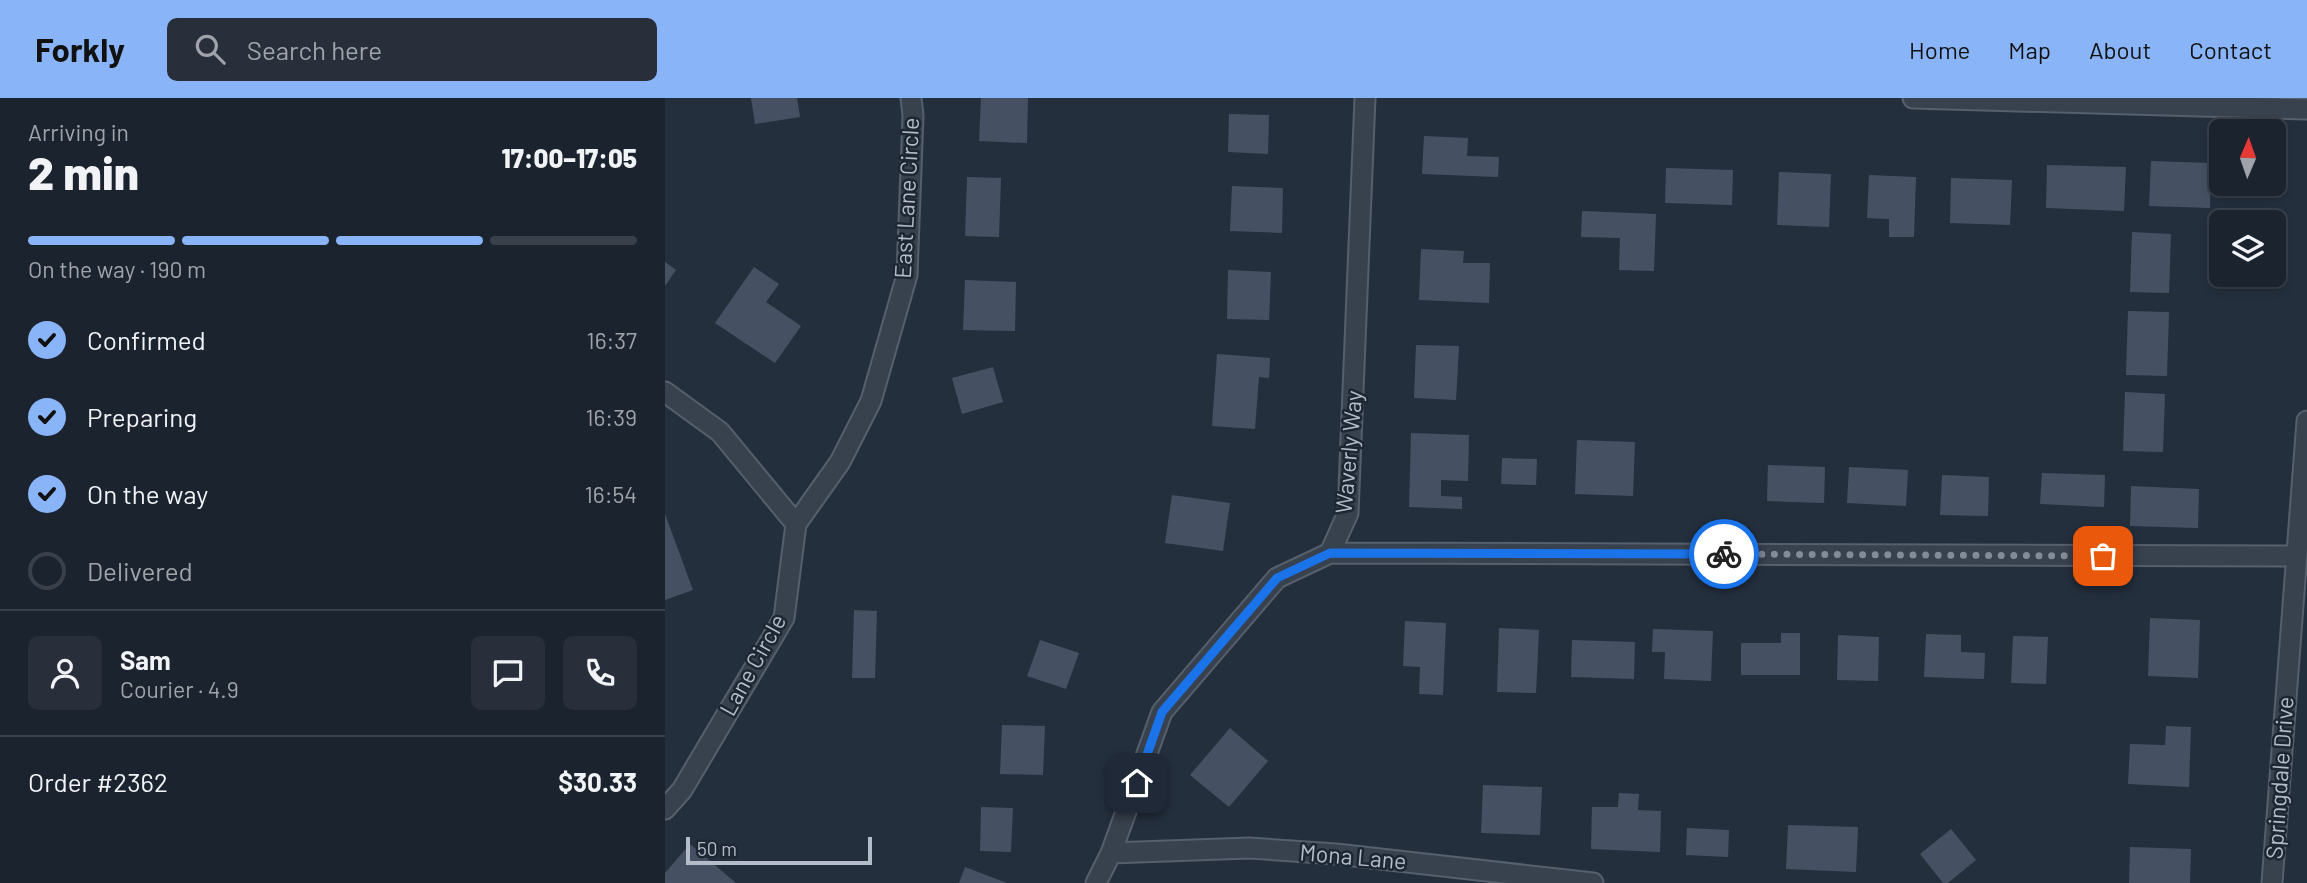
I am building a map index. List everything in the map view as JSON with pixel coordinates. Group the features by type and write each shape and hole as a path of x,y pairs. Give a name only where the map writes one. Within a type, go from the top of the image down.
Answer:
{"street":[{"name":"East Lane Circle","path":"796,524 840,462 871,401 907,275 913,116 911,98"},
{"name":"Waverly Way","path":"1330,553 1348,513 1365,98"},
{"path":"1913,98 2307,109"},
{"path":"665,392 720,432 796,524"},
{"name":"Springdale Drive","path":"2272,883 2307,421"},
{"name":"Lane Circle","path":"665,809 682,790 784,618 796,524"},
{"path":"1096,883 1111,853 1162,712 1277,578 1330,553 2296,556"},
{"name":"Mona Lane","path":"1111,853 1261,849 1336,854 1593,883"}],"building":[{"path":"751,98 797,98 800,117 755,124"},
{"path":"981,98 1028,98 1027,143 979,141"},
{"path":"1229,114 1269,115 1268,154 1228,152"},
{"path":"1424,136 1468,138 1467,156 1499,157 1498,177 1422,174"},
{"path":"2151,161 2209,163 2210,208 2149,206"},
{"path":"2047,165 2126,167 2124,211 2046,208"},
{"path":"1666,168 1733,170 1732,205 1665,203"},
{"path":"1779,172 1831,174 1829,227 1777,225"},
{"path":"1869,175 1916,177 1914,237 1889,237 1889,219 1867,218"},
{"path":"967,177 1001,178 999,237 965,236"},
{"path":"1951,178 2012,180 2010,225 1950,223"},
{"path":"1232,186 1283,188 1282,233 1230,231"},
{"path":"1582,211 1656,214 1654,271 1619,270 1620,238 1581,237"},
{"path":"2132,232 2171,234 2169,293 2130,292"},
{"path":"1421,249 1464,251 1463,263 1490,263 1489,303 1419,300"},
{"path":"665,262 676,270 665,286"},
{"path":"754,267 779,284 766,302 801,326 775,363 715,323"},
{"path":"1228,270 1271,272 1269,320 1227,319"},
{"path":"965,280 1016,282 1015,331 963,330"},
{"path":"2128,311 2169,312 2167,376 2126,375"},
{"path":"1416,345 1459,346 1456,400 1414,398"},
{"path":"1217,354 1270,358 1269,378 1259,377 1255,429 1212,426"},
{"path":"993,367 1003,402 962,414 952,378"},
{"path":"2125,392 2165,394 2163,452 2123,451"},
{"path":"1411,433 1469,435 1468,481 1441,480 1441,496 1462,497 1462,509 1409,507"},
{"path":"1577,440 1635,442 1633,496 1575,494"},
{"path":"1502,458 1537,459 1536,485 1501,484"},
{"path":"1768,465 1825,467 1824,503 1767,501"},
{"path":"1849,467 1908,470 1906,506 1847,503"},
{"path":"2042,473 2105,475 2104,507 2040,504"},
{"path":"1942,475 1989,477 1988,516 1940,515"},
{"path":"2131,486 2199,489 2198,528 2130,526"},
{"path":"1172,495 1230,503 1223,551 1165,543"},
{"path":"665,514 693,590 665,600"},
{"path":"854,610 877,611 875,678 852,678"},
{"path":"2150,618 2200,620 2198,678 2148,676"},
{"path":"1405,621 1446,623 1443,695 1419,694 1420,667 1403,666"},
{"path":"1499,628 1539,630 1536,693 1497,692"},
{"path":"1653,629 1713,631 1711,681 1664,679 1665,652 1652,652"},
{"path":"1781,633 1800,633 1800,675 1741,675 1741,643 1781,643"},
{"path":"1926,634 1961,635 1961,652 1985,653 1984,679 1924,677"},
{"path":"1838,635 1879,637 1878,681 1837,680"},
{"path":"2013,636 2048,637 2046,684 2011,683"},
{"path":"1040,640 1079,653 1066,689 1027,676"},
{"path":"1572,640 1635,642 1634,679 1571,677"},
{"path":"1002,725 1045,726 1043,775 1000,774"},
{"path":"2166,726 2191,727 2189,787 2128,784 2130,744 2165,745"},
{"path":"1230,728 1268,761 1229,807 1190,775"},
{"path":"1483,785 1542,787 1540,835 1481,833"},
{"path":"1619,793 1639,794 1638,810 1661,811 1660,852 1591,849 1592,807 1618,807"},
{"path":"981,807 1013,808 1011,852 980,851"},
{"path":"1788,825 1858,827 1856,872 1786,869"},
{"path":"1687,828 1729,830 1728,857 1686,855"},
{"path":"1951,829 1976,860 1948,883 1943,883 1920,854"},
{"path":"690,844 736,883 665,883 665,873"},
{"path":"2130,847 2191,849 2190,883 2129,883"},
{"path":"965,867 1007,883 959,883"}],"way so far":[{"path":"1724,554 2103,556"}],"route":[{"path":"1137,783 1162,712 1277,578 1330,553 1724,554"}]}
